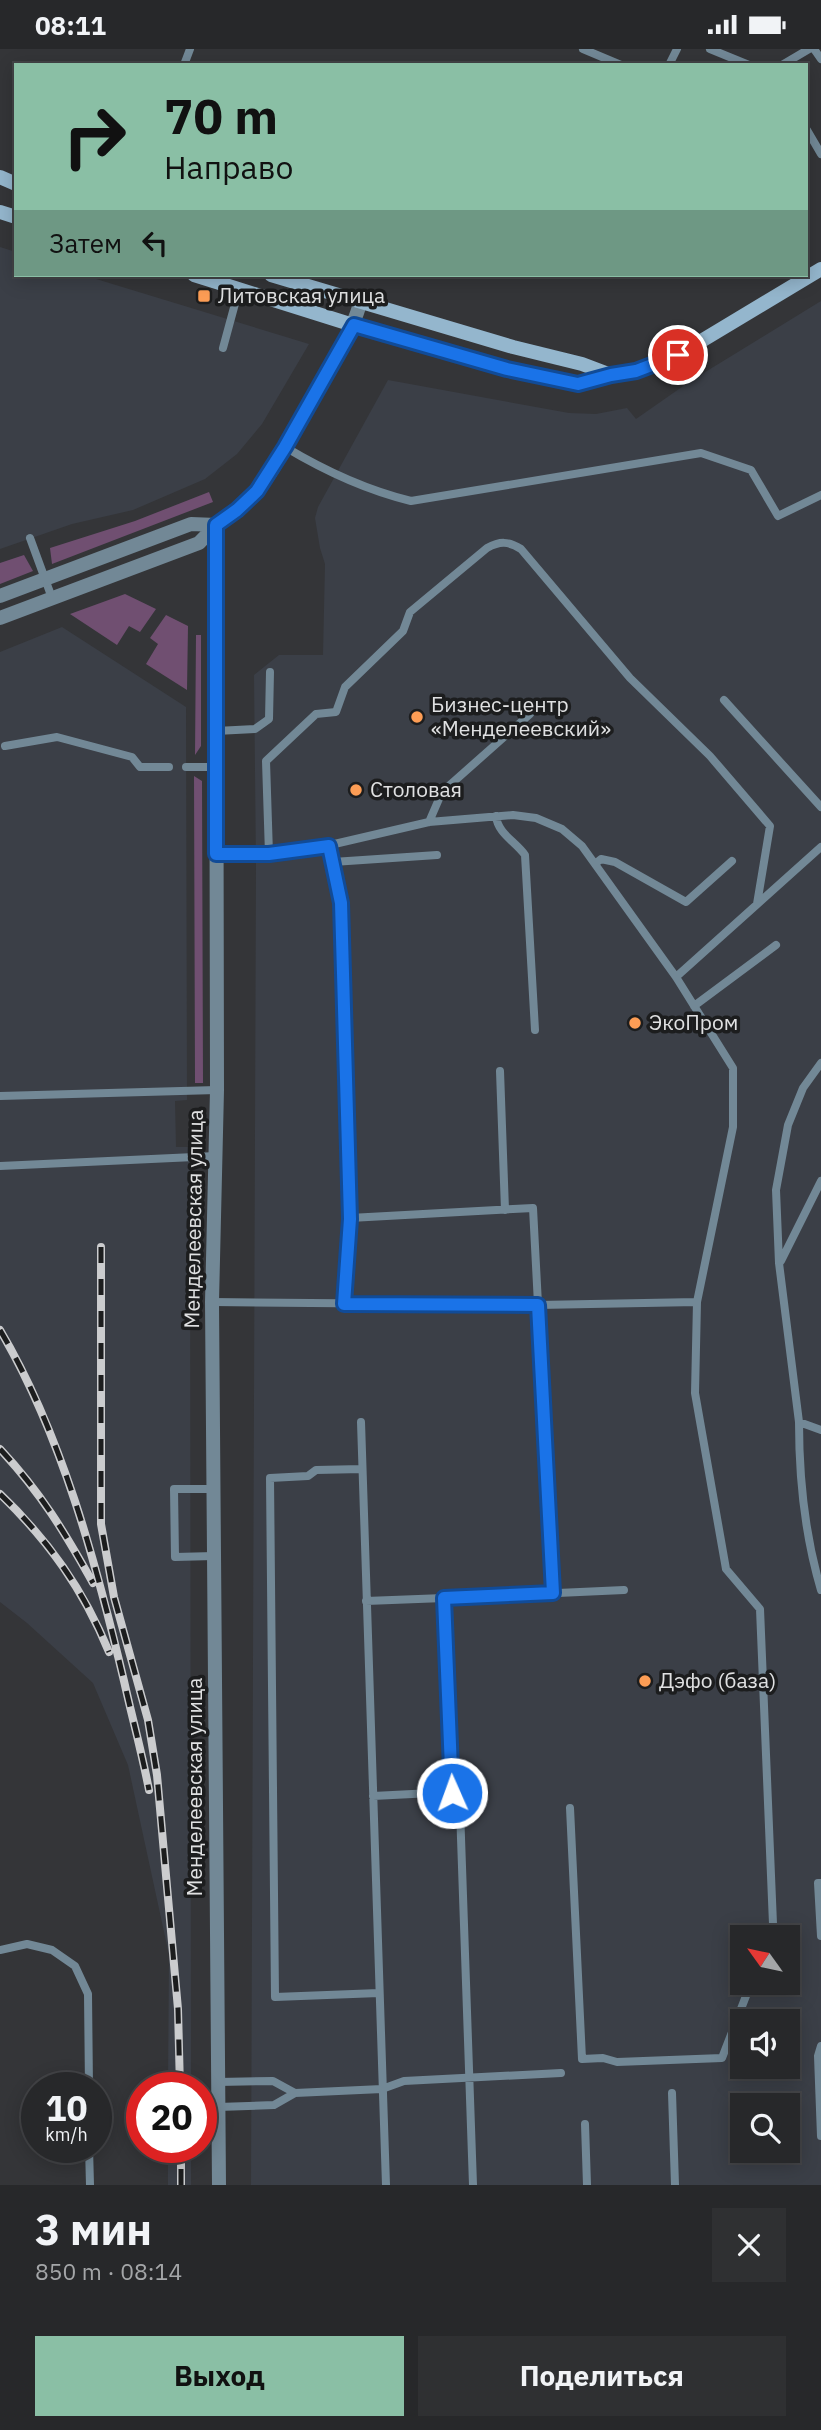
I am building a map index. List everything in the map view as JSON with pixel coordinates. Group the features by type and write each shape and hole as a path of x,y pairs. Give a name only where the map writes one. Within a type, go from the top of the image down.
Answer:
{"main road":[{"path":"200,277 507,369 578,384 636,371 678,355 808,277"},
{"path":"278,277 611,375"}],"street":[{"path":"0,618 199,543 216,525 237,510 257,491 285,447 354,325 361,301"},
{"path":"0,596 191,524 216,525"},
{"name":"Менделеевская улица","path":"216,525 217,1090 212,1303 219,2185"}],"lane":[{"path":"583,49 616,63"},
{"path":"710,49 744,63"},
{"path":"786,63 812,49 821,59"},
{"path":"808,132 821,154"},
{"path":"223,348 239,289"},
{"path":"285,447 336,475 367,488 411,501 701,453 751,470 778,516 821,495"},
{"path":"30,538 52,598"},
{"path":"269,854 266,761 316,714 336,712 345,687 403,631 410,612 487,548 498,542 509,543 521,549 630,678 710,756 769,826 757,904"},
{"path":"216,731 255,729 269,719 270,672"},
{"path":"724,700 821,807"},
{"path":"429,822 442,792 530,714"},
{"path":"5,746 57,737 132,757 140,767 169,767"},
{"path":"186,767 216,767"},
{"path":"496,816 497,825 502,832 518,845 525,855 535,1030"},
{"path":"216,854 269,854 329,846 429,822 496,816 536,818 562,829 582,846 676,977 733,1068 733,1128 697,1303 695,1393 726,1569 760,1609 774,1925"},
{"path":"329,846 341,903 350,1219 344,1304"},
{"path":"676,977 821,847"},
{"path":"332,862 437,855"},
{"path":"594,864 601,859 615,862 686,902 732,861"},
{"path":"694,1006 776,945"},
{"path":"821,1063 803,1088 788,1125 776,1190 779,1263 799,1422 799,1479 814,1569 821,1590"},
{"path":"500,1071 505,1210"},
{"path":"0,1096 217,1090"},
{"path":"0,1166 216,1156"},
{"path":"779,1263 821,1181"},
{"path":"350,1219 533,1208 553,1593"},
{"path":"212,1303 697,1303"},
{"path":"361,1422 386,2185"},
{"path":"799,1422 821,1430"},
{"path":"362,1469 316,1470 308,1476 270,1478 275,1997 379,1993"},
{"path":"214,1489 174,1489 175,1557 214,1556"},
{"path":"366,1601 624,1590"},
{"path":"444,1598 452,1793 460,1809 473,2185"},
{"path":"373,1796 452,1793"},
{"path":"570,1808 582,2059 603,2058 617,2061 722,2058 746,1995"},
{"path":"821,1883 818,1883 821,1936"},
{"path":"0,1950 27,1944 52,1950 75,1966 88,1994 89,2072"},
{"path":"821,2046 818,2056 821,2136"},
{"path":"218,2107 274,2105 295,2093 383,2089 404,2081 561,2073"},
{"path":"218,2082 273,2081 295,2093"},
{"path":"672,2093 675,2185"},
{"path":"585,2124 587,2185"},
{"path":"89,2163 90,2185"}],"shaded area":[{"path":"0,247 14,251 14,277 90,277 309,344 262,424 237,454 205,479 133,510 72,524 0,549"},
{"path":"821,301 821,2185 251,2185 256,867 254,675 279,655 323,655 325,564 315,518 318,507 388,380 569,413 596,414 627,408 636,419 689,382"},
{"path":"209,492 213,502 52,564 50,548 135,521"},
{"path":"24,555 33,571 0,584 0,563"},
{"path":"125,594 156,609 140,632 129,626 117,645 70,614"},
{"path":"166,615 188,626 187,690 146,664 158,644 150,638"},
{"path":"62,627 186,707 187,1100 175,1101 176,1147 189,1147 190,1157 191,2072 168,2072 169,1955 128,1765 93,1683 0,1602 0,652"},
{"path":"196,635 201,635 201,746 195,755"},
{"path":"194,776 202,781 203,1083 195,1083"},
{"path":"168,2163 191,2163 191,2185 168,2185"}],"railway":[{"path":"101,1247 101,1524 114,1597 148,1720 157,1775 178,2009 180,2072"},
{"path":"0,1330 42,1413 75,1501 113,1636 149,1790"},
{"path":"0,1449 51,1513 93,1583"},
{"path":"0,1494 34,1530 63,1567 88,1607 109,1652"},
{"path":"181,2163 181,2185"}],"place":[{"name":"Литовская улица","path":"204,296"},
{"name":"Бизнес-центр «Менделеевский»","path":"417,717"},
{"name":"Столовая","path":"356,790"},
{"name":"ЭкоПром","path":"635,1023"},
{"name":"Дэфо (база)","path":"645,1681"}],"route":[{"path":"452,1793 444,1598 553,1593 538,1305 344,1304 350,1219 341,903 329,846 300,852 216,854 216,525 257,491 354,325 507,369 578,384 657,365 678,355"}]}
